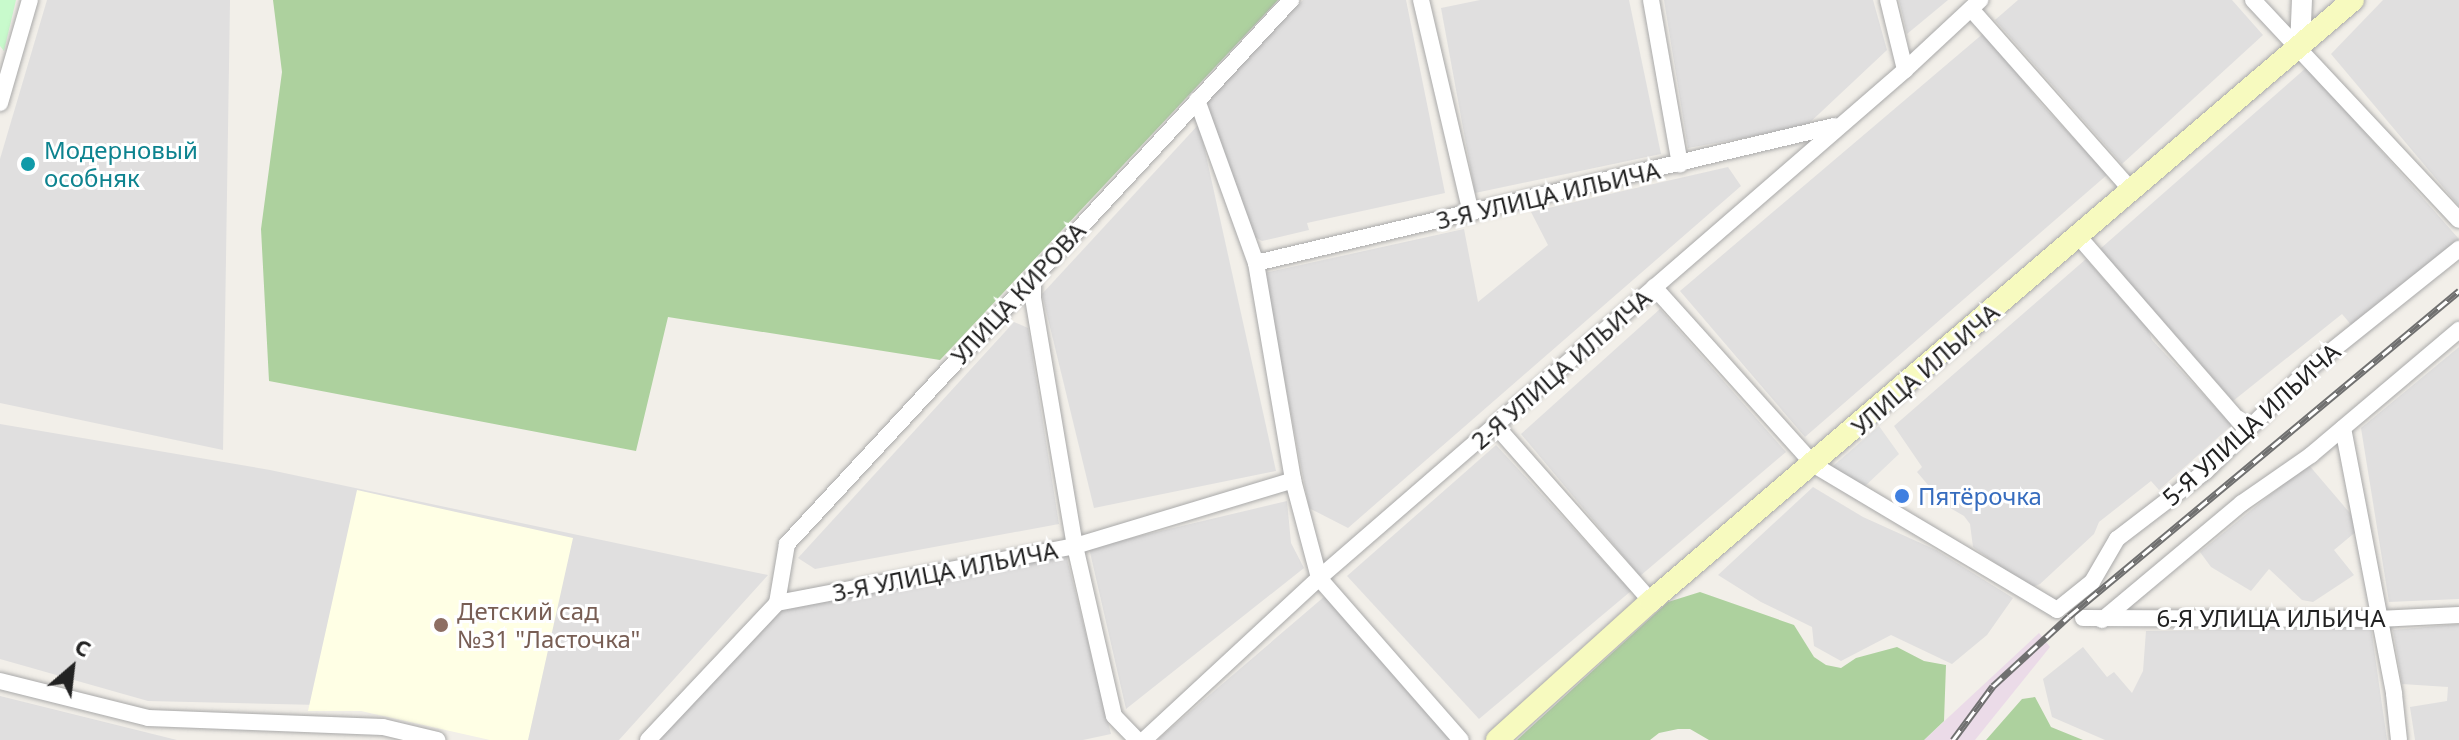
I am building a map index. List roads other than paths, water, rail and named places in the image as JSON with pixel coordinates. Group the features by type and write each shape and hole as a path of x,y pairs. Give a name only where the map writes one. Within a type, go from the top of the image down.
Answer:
{"main road":[{"name":"УЛИЦА ИЛЬИЧА","path":"1497,740 1651,601 1814,465 2353,0"}],"street":[{"path":"0,103 30,0"},
{"name":"УЛИЦА КИРОВА","path":"777,603 787,544 1291,0"},
{"path":"1651,0 1680,164"},
{"path":"1888,0 1905,70"},
{"path":"2253,0 2459,220"},
{"path":"2300,47 2302,0"},
{"path":"1426,1 1471,213"},
{"path":"1976,4 2132,191"},
{"name":"2-Я УЛИЦА ИЛЬИЧА","path":"1144,740 1319,578 1839,124 1905,70 1976,4"},
{"path":"1197,100 1256,263 1293,480 1319,578 1461,740"},
{"name":"3-Я УЛИЦА ИЛЬИЧА","path":"1256,263 1839,124"},
{"path":"2079,237 2247,430"},
{"name":"5-Я УЛИЦА ИЛЬИЧА","path":"1814,465 2057,610 2092,582 2117,539 2206,471 2310,368 2459,249"},
{"path":"1033,277 1033,298 1075,546 1114,716 1137,740"},
{"path":"1654,287 1814,465"},
{"path":"2102,620 2242,503 2343,428 2459,330"},
{"path":"1496,426 1651,601"},
{"path":"2343,428 2394,694 2399,740"},
{"name":"3-Я УЛИЦА ИЛЬИЧА","path":"777,603 1075,546 1293,480"},
{"path":"648,740 777,603"},
{"name":"6-Я УЛИЦА ИЛЬИЧА","path":"2083,618 2223,616 2378,619 2459,615"},
{"path":"0,681 148,718 383,727 437,740"}],"railway":[{"path":"1953,740 1993,686 2069,616 2459,291"}],"place":[{"name":"Модерновый особняк","path":"28,164"},
{"name":"Пятёрочка","path":"1902,496"},
{"name":"Детский сад №31 \"Ласточка\"","path":"441,625"}]}
